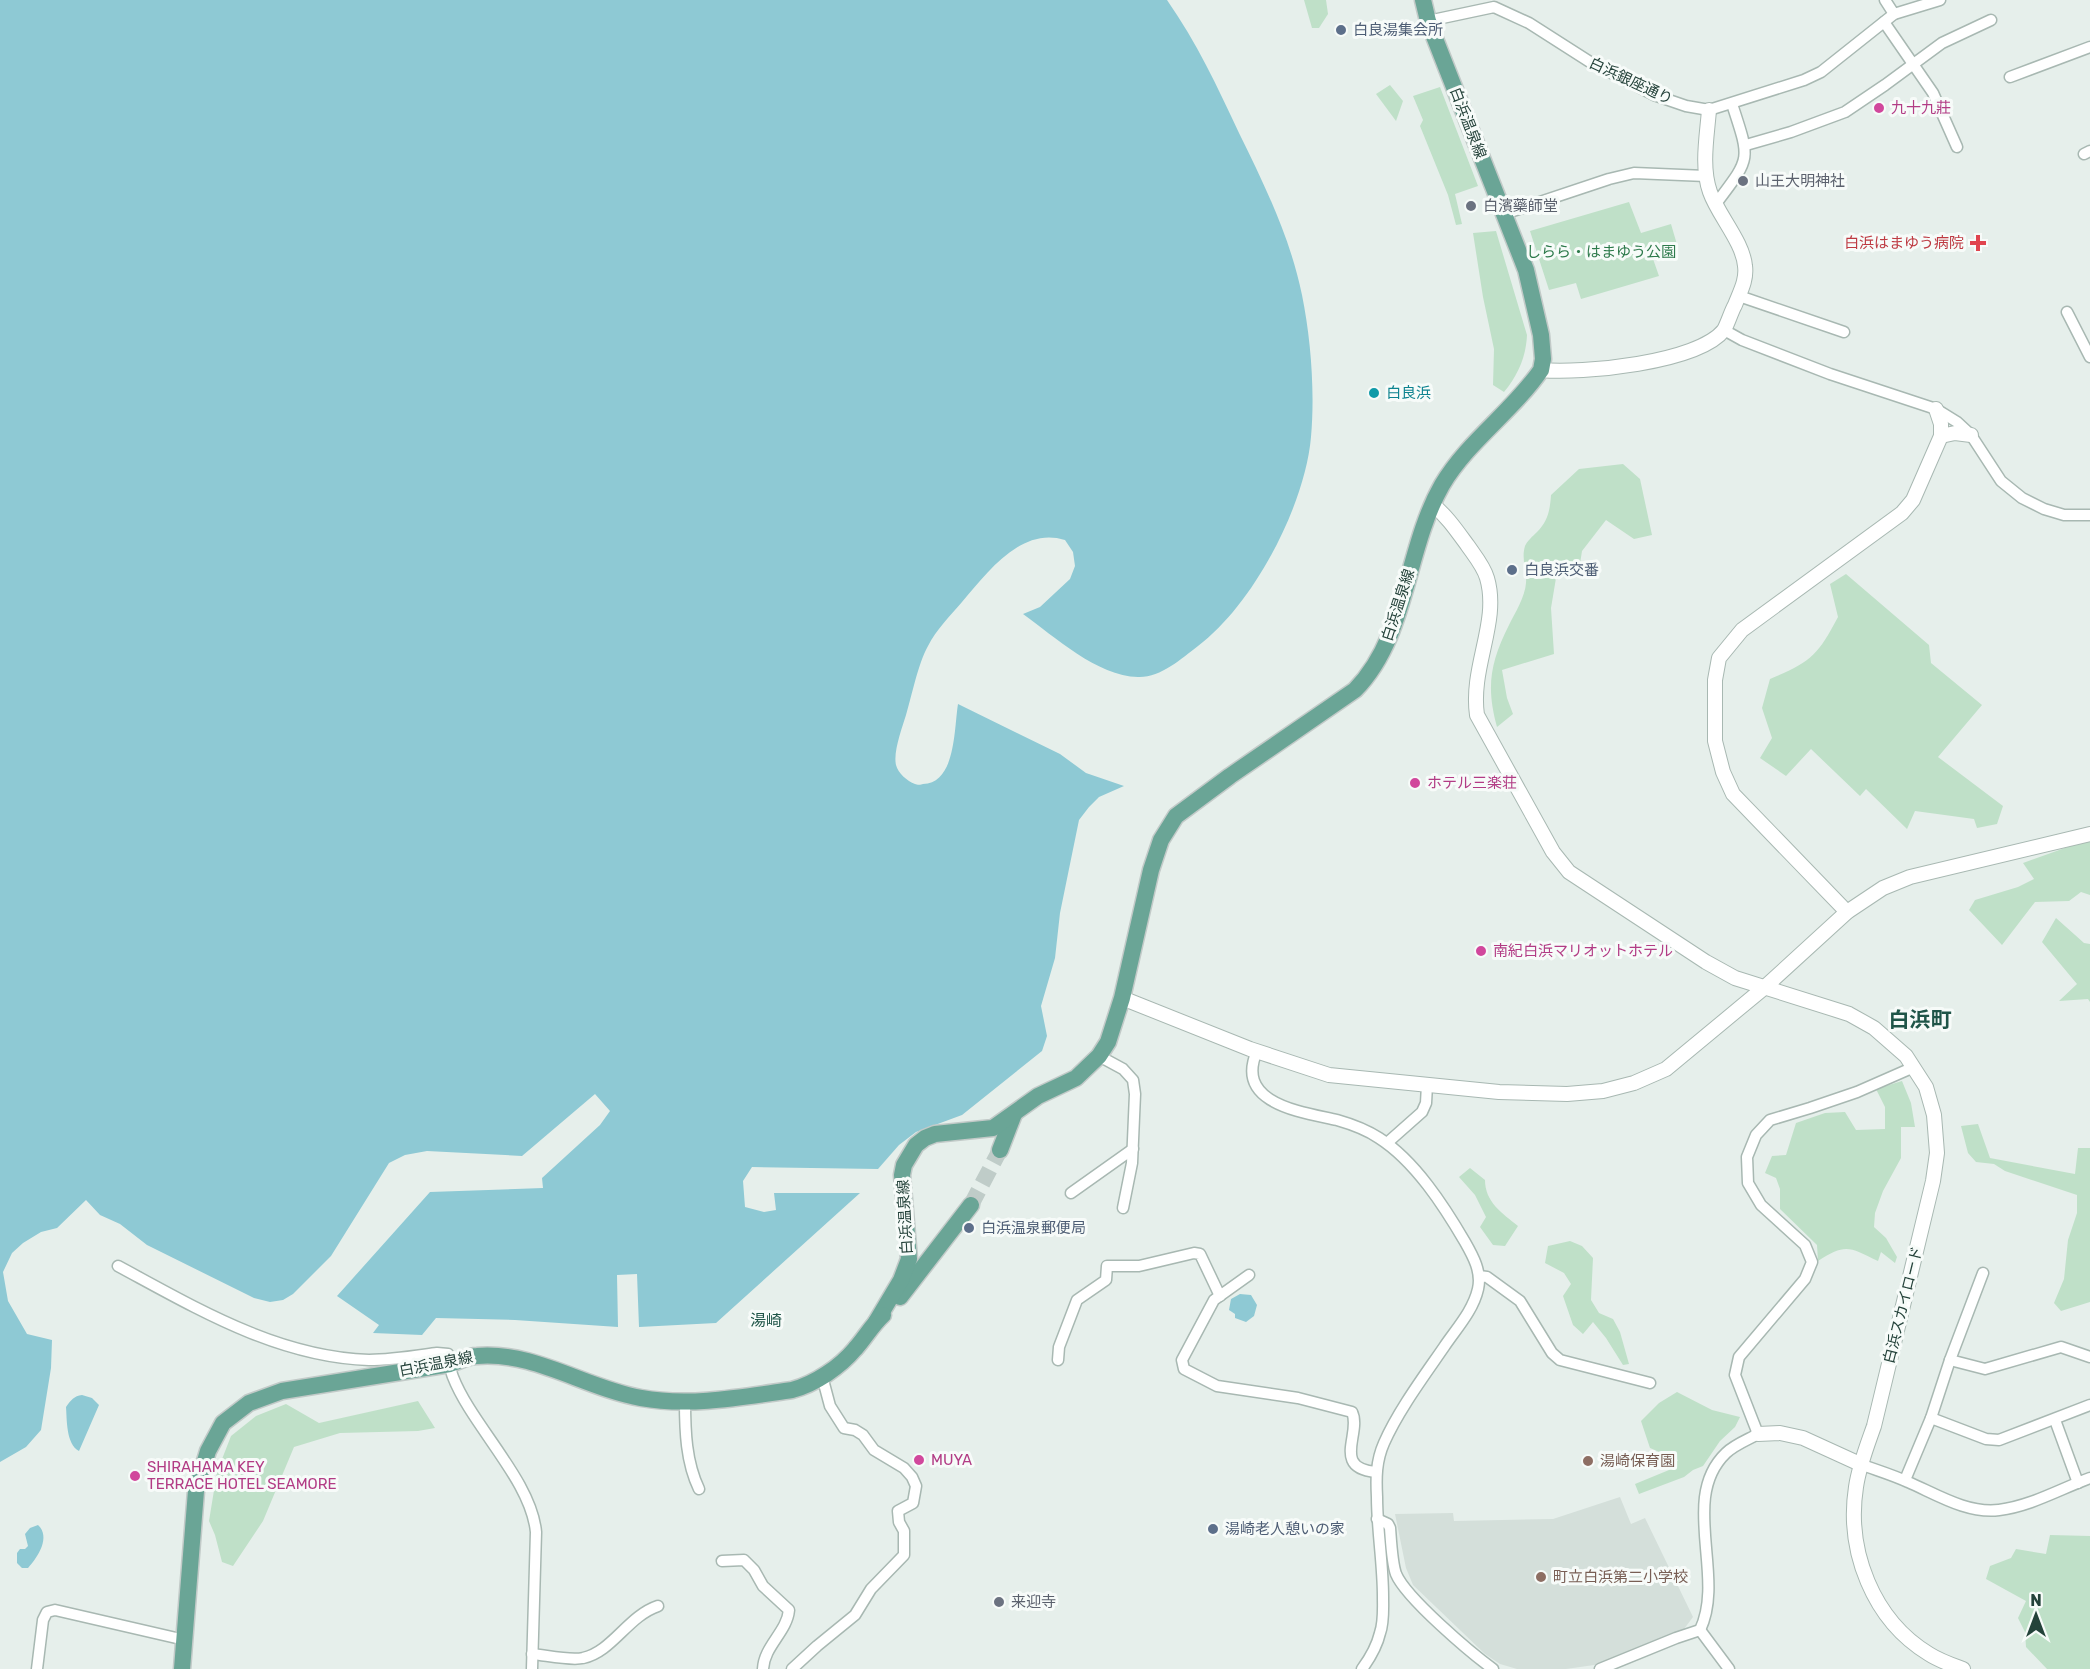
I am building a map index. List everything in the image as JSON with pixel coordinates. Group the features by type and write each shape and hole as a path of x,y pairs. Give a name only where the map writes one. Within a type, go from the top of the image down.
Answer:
{"main road":[{"name":"白浜温泉線","path":"182,1669 196,1491 208,1451 223,1423 249,1403 282,1391 450,1364 474,1356 520,1359 614,1392 643,1399 685,1401 802,1387 839,1365 854,1351 876,1322 901,1280 909,1259 902,1175 909,1155 916,1145 925,1138 948,1132 993,1128 1015,1110 1038,1096 1076,1078 1099,1056 1108,1042 1122,998 1151,870 1161,840 1176,816 1355,690 1369,675 1382,655 1393,627 1422,527 1432,504 1449,474 1463,456 1540,370 1543,359 1542,345 1526,270 1428,21 1423,0"},
{"path":"1000,1150 1015,1110"},
{"name":"白浜温泉線","path":"876,1322 895,1304 971,1205"}],"street":[{"path":"1886,0 1894,14"},
{"path":"1540,370 1574,372 1668,359 1691,352 1724,330 1745,279 1745,264 1740,250 1715,205 1706,176 1709,111 1804,80 1821,72 1894,14 1940,0"},
{"name":"白浜銀座通り","path":"1428,21 1493,4 1529,23 1590,62 1654,95 1709,111"},
{"path":"1746,145 1791,132 1845,112 1942,43 1991,20"},
{"path":"1884,22 1933,93 1957,147"},
{"path":"2010,78 2090,47"},
{"path":"1715,205 1737,178 1744,164 1746,145 1732,104"},
{"path":"1504,214 1634,173 1706,176"},
{"path":"1739,296 1844,332"},
{"path":"2067,312 2090,357"},
{"path":"1724,330 1742,340 1830,374 1936,409 1957,422 1971,435 2001,481 2022,498 2044,509 2064,515 2090,516"},
{"path":"1847,912 1733,794 1723,772 1715,741 1715,680 1719,658 1742,630 1902,513 1913,500 1941,436 1941,424 1936,409"},
{"path":"1941,436 1955,433 1971,435"},
{"name":"白浜スカイロード","path":"1432,504 1449,520 1487,575 1491,598 1476,678 1477,715 1553,852 1569,872 1706,962 1735,978 1849,1014 1874,1028 1906,1056 1926,1087 1934,1115 1937,1153 1933,1181 1874,1426 1860,1464 1854,1522 1861,1562 1874,1596 1891,1621 1910,1640 1929,1654 1963,1669"},
{"path":"1122,998 1257,1051 1329,1075 1499,1092 1567,1094 1603,1091 1634,1083 1666,1070 1765,987 1847,912 1883,888 1910,877 2090,834"},
{"path":"1257,1051 1252,1063 1254,1082 1260,1091 1271,1099 1304,1114 1350,1124 1387,1143 1427,1185 1451,1218 1471,1253 1479,1276 1479,1287 1466,1316 1384,1443 1376,1472 1377,1519 1383,1579 1381,1631 1362,1669"},
{"path":"1099,1056 1123,1070 1133,1080 1135,1094 1132,1163 1123,1208"},
{"path":"1758,1434 1735,1375 1739,1357 1805,1280 1812,1262 1805,1245 1761,1205 1748,1183 1747,1156 1756,1135 1770,1120 1848,1095 1914,1067"},
{"path":"1387,1143 1422,1113 1426,1103 1427,1084"},
{"path":"1071,1193 1133,1149"},
{"path":"1058,1360 1059,1347 1077,1300 1106,1280 1107,1266 1139,1266 1194,1253 1200,1254 1220,1296"},
{"path":"118,1266 206,1314 240,1329 301,1350 369,1360 437,1353 448,1354 452,1376 513,1477 534,1518 532,1669"},
{"path":"1905,1480 1931,1418 1983,1273"},
{"path":"1249,1275 1214,1300 1182,1360 1184,1369 1217,1386 1298,1398 1352,1412 1354,1420 1350,1442 1354,1463 1358,1467 1376,1472"},
{"path":"1479,1276 1487,1277 1520,1301 1552,1353 1560,1360 1650,1383"},
{"path":"1950,1360 1985,1369 2061,1347 2090,1357"},
{"path":"792,1669 855,1615 871,1589 904,1555 904,1532 899,1522 898,1511 913,1503 916,1486 904,1468 874,1450 863,1435 855,1430 844,1428 830,1406 822,1376"},
{"path":"685,1401 685,1429 690,1465 699,1489"},
{"path":"1931,1418 1993,1440 1999,1440 2090,1406"},
{"path":"2055,1420 2078,1483"},
{"path":"1700,1630 1708,1609 1710,1590 1704,1527 1706,1490 1711,1475 1726,1453 1758,1434 1780,1433 1803,1438 1860,1464 1972,1507 1996,1510 2036,1500 2090,1478"},
{"path":"1377,1519 1388,1524 1390,1528 1395,1572 1412,1596 1472,1653 1493,1669"},
{"path":"722,1561 744,1560 754,1570 763,1586 789,1610 788,1621 769,1648 763,1669"},
{"path":"532,1654 582,1658 601,1651 645,1610 658,1605"},
{"path":"37,1669 43,1620 47,1612 55,1610 184,1640"},
{"path":"1600,1669 1700,1630"},
{"path":"1700,1630 1729,1669"}],"shaded area":[{"name":"町立白浜第二小学校","path":"1620,1497 1631,1524 1645,1518 1693,1617 1684,1629 1621,1657 1601,1664 1566,1669 1517,1669 1500,1664 1485,1654 1413,1585 1406,1568 1395,1514 1453,1513 1454,1521 1553,1519"}],"green space":[{"path":"1304,0 1326,0 1328,14 1319,28 1312,28"},
{"path":"1390,85 1403,101 1396,121 1376,94"},
{"path":"1440,87 1478,186 1455,194 1462,224 1456,225 1448,195 1420,126 1423,120 1413,96"},
{"name":"しらら・はまゆう公園","path":"1629,202 1641,233 1671,224 1678,248 1652,256 1659,276 1581,299 1576,283 1549,290 1530,231"},
{"path":"1496,231 1527,335 1520,365 1504,392 1493,385 1494,349 1473,233"},
{"path":"1623,464 1640,479 1652,535 1634,539 1606,520 1582,551 1579,570 1556,578 1551,608 1554,654 1502,670 1507,698 1513,714 1497,727 1492,700 1492,675 1498,651 1524,594 1525,546 1546,519 1551,495 1579,469"},
{"path":"1846,574 1929,645 1931,663 1982,705 1938,757 2003,806 1997,824 1977,828 1974,819 1915,811 1907,829 1866,789 1860,796 1811,749 1786,776 1760,758 1772,738 1762,708 1770,679 1795,668 1818,650 1838,617 1830,584"},
{"path":"2090,839 2090,895 2081,892 2069,901 2035,902 2002,945 1969,910 1975,900 2018,887 2034,879 2023,863"},
{"path":"2056,918 2084,943 2090,944 2090,1002 2088,999 2059,1001 2077,984 2042,942"},
{"path":"1902,1081 1911,1103 1915,1127 1901,1127 1901,1158 1883,1191 1875,1213 1874,1227 1886,1238 1897,1257 1895,1263 1881,1252 1878,1261 1848,1249 1835,1251 1818,1261 1817,1245 1780,1209 1780,1189 1776,1178 1765,1173 1772,1156 1786,1155 1796,1123 1825,1113 1845,1112 1856,1130 1885,1129 1885,1107 1876,1089"},
{"path":"1978,1124 1990,1158 2075,1174 2078,1148 2090,1148 2090,1302 2061,1311 2054,1303 2064,1279 2068,1240 2077,1213 2077,1195 2005,1171 1994,1164 1976,1162 1968,1153 1961,1126"},
{"path":"1470,1168 1485,1180 1491,1201 1518,1226 1505,1246 1493,1245 1480,1227 1486,1217 1475,1195 1459,1177"},
{"path":"1570,1241 1582,1246 1593,1258 1591,1300 1599,1313 1613,1319 1620,1332 1629,1364 1623,1365 1593,1322 1583,1334 1573,1325 1563,1296 1571,1284 1564,1273 1545,1263 1548,1246"},
{"path":"1677,1392 1712,1410 1740,1417 1735,1427 1720,1441 1703,1466 1684,1477 1639,1494 1635,1484 1669,1470 1678,1460 1650,1448 1641,1421 1659,1403"},
{"path":"418,1401 435,1428 418,1431 340,1433 294,1447 263,1521 233,1566 222,1562 209,1521 217,1472 231,1436 256,1416 286,1404 319,1423"},
{"path":"2050,1535 2090,1536 2090,1669 2047,1669 2026,1647 2025,1632 2018,1618 2026,1601 1986,1579 1990,1566 2011,1558 2016,1549 2046,1554"}],"water":[{"path":"0,0 1167,0 1197,49 1223,98 1276,212 1291,253 1302,295 1310,347 1313,402 1307,464 1299,493 1273,552 1238,606 1198,646 1162,671 1138,677 1107,670 1077,654 1023,614 1040,607 1070,579 1075,566 1073,552 1065,540 1049,537 1034,540 1006,555 982,578 935,634 921,662 897,747 896,765 906,779 920,785 934,781 942,775 948,765 954,740 958,704 1060,754 1086,773 1124,786 1099,797 1079,820 1060,913 1055,958 1041,1006 1047,1036 1042,1051 962,1115 916,1132 899,1145 878,1169 752,1167 743,1181 745,1207 764,1212 776,1210 774,1193 860,1193 716,1323 639,1327 637,1274 617,1275 618,1327 515,1320 436,1318 422,1335 373,1333 379,1325 337,1296 430,1192 543,1188 542,1178 600,1125 610,1111 595,1094 522,1156 427,1151 405,1155 389,1163 331,1256 293,1294 283,1300 270,1302 254,1298 147,1245 120,1224 100,1215 86,1200 57,1228 41,1232 23,1243 12,1253 3,1272 8,1301 27,1334 52,1340 51,1368 41,1430 26,1447 0,1462"},
{"path":"1240,1294 1251,1295 1257,1305 1254,1316 1246,1322 1235,1318 1235,1314 1229,1310 1231,1299"},
{"path":"77,1396 92,1398 99,1405 79,1451 69,1437 66,1407"},
{"path":"38,1525 43,1535 42,1547 28,1568 22,1568 17,1563 17,1553 28,1546 25,1534 30,1528"}],"tunnel":[{"path":"971,1205 1000,1150"}],"place":[{"name":"白良湯集会所","path":"1341,30"},
{"name":"九十九莊","path":"1879,108"},
{"name":"山王大明神社","path":"1743,181"},
{"name":"白濱藥師堂","path":"1471,206"},
{"name":"白浜はまゆう病院","path":"1978,243"},
{"name":"白良浜","path":"1374,393"},
{"name":"白良浜交番","path":"1512,570"},
{"name":"ホテル三楽荘","path":"1415,783"},
{"name":"南紀白浜マリオットホテル","path":"1481,951"},
{"name":"白浜温泉郵便局","path":"969,1228"},
{"name":"MUYA","path":"919,1460"},
{"name":"湯崎保育園","path":"1588,1461"},
{"name":"SHIRAHAMA KEY TERRACE HOTEL SEAMORE","path":"135,1476"},
{"name":"湯崎老人憩いの家","path":"1213,1529"},
{"name":"町立白浜第二小学校","path":"1541,1577"},
{"name":"来迎寺","path":"999,1602"}],"district":[{"name":"白浜町","path":"1920,1020"},
{"name":"湯崎","path":"766,1320"}]}
